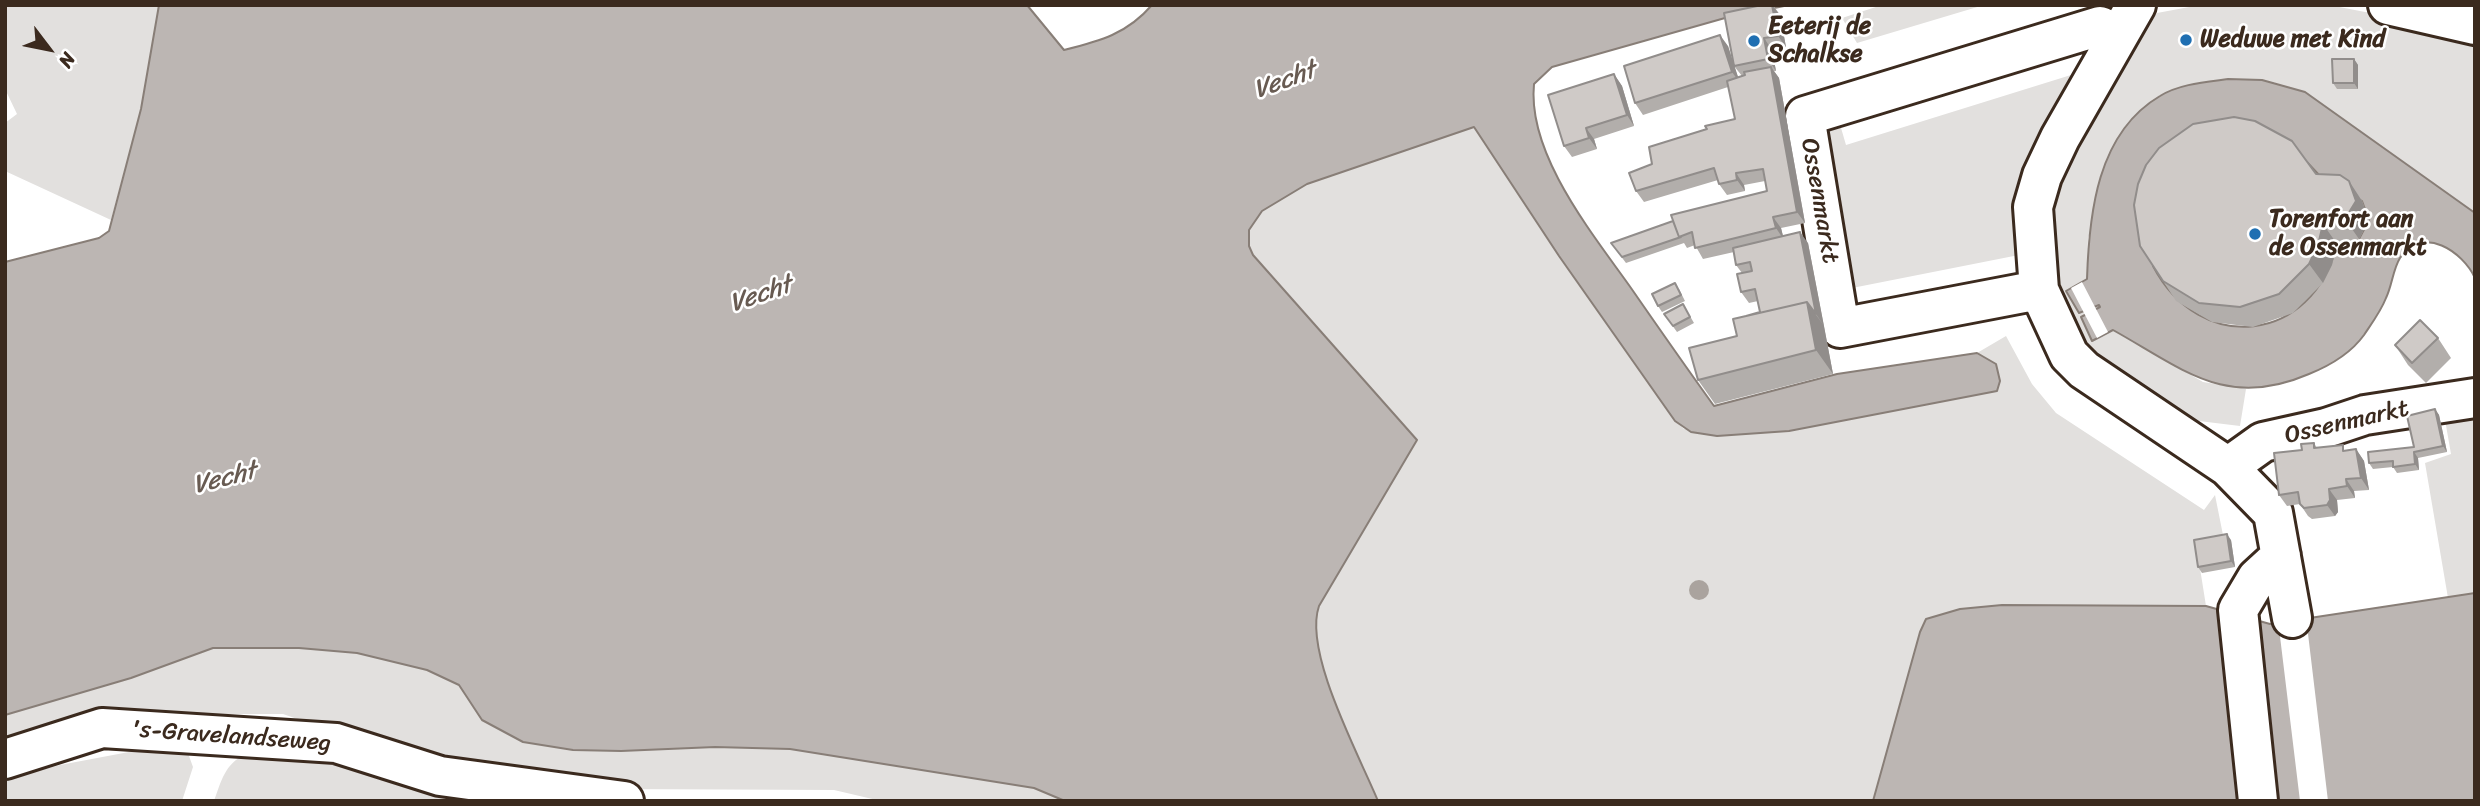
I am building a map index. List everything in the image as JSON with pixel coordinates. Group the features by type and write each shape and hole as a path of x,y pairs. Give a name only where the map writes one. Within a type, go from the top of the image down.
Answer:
{"street":[{"path":"2388,5 2475,25"},
{"name":"Ossenmarkt","path":"2039,290 1840,328 1805,116 2127,20"},
{"name":"Ossenmarkt","path":"2127,20 2042,176 2033,207 2039,290 2069,355 2084,370 2228,467 2273,513 2292,618"},
{"name":"Ossenmarkt","path":"2228,467 2263,442 2326,428 2365,415 2475,398"},
{"path":"2258,801 2238,610 2257,578 2281,556"},
{"name":"'s-Gravelandseweg","path":"5,759 102,728 322,742 336,743 440,776 624,801"}],"shaded area":[{"path":"5,5 159,5 141,109 111,220 5,171 5,123 17,114 5,89"},
{"path":"1882,5 1984,5 1857,43 1842,18"},
{"path":"2200,5 2329,5 2458,30 2475,38 2475,213 2305,92 2262,80 2228,79 2193,84 2160,95 2128,124 2088,238 2087,280 2066,291 2099,304 2113,330 2203,382 2246,389 2240,426 2199,421 2167,409 2088,351 2056,289 2047,224 2057,174 2119,67 2157,13"},
{"path":"2071,75 2036,160 2024,254 1847,289 1819,125 1839,121 1846,145"},
{"path":"1474,127 1559,256 1675,421 1684,429 1996,364 1977,353 2006,336 2032,384 2056,413 2204,510 2215,495 2223,535 2196,543 2206,606 2002,605 1927,619 1920,632 1873,801 1378,801 1335,704 1319,650 1316,626 1319,607 1417,440 1253,255 1249,246 1249,230 1262,211 1307,184"},
{"path":"2475,409 2475,593 2448,598 2425,463 2451,454 2444,414"},
{"path":"213,648 299,648 357,653 427,670 459,685 482,720 715,747 790,749 1034,788 1065,801 881,801 834,790 607,789 519,781 349,737 283,714 159,714 5,747 5,715 131,678"},
{"path":"166,745 185,745 193,767 182,801 5,801 5,780 60,765"},
{"path":"245,755 324,760 481,801 214,801 228,768"}],"water":[{"name":"Vecht","path":"159,5 1027,5 1064,50 1123,30 1152,5 1789,5 1725,18 1552,67 1534,84 1535,111 1551,165 1565,192 1714,406 1837,374 1977,353 1996,364 2000,381 1997,391 1789,431 1717,436 1691,432 1675,421 1559,256 1474,127 1307,184 1262,211 1249,230 1249,246 1253,255 1417,440 1319,606 1316,626 1319,649 1335,704 1378,801 1065,801 1034,788 790,749 715,747 573,750 523,742 482,720 459,685 427,670 357,653 299,648 213,648 131,678 5,715 5,262 99,238 109,231 141,109"},
{"path":"2228,79 2262,80 2305,92 2475,213 2475,278 2461,259 2442,246 2420,243 2409,248 2398,262 2382,308 2359,342 2324,367 2280,384 2253,388 2206,380 2184,371 2113,330 2092,341 2081,317 2100,307 2099,305 2079,313 2066,291 2087,279 2094,202 2110,153 2122,131 2139,112 2160,96 2184,86","holes":["2305,160 2320,176 2362,201 2369,220 2359,239 2337,244 2324,277 2305,302 2281,319 2254,326 2226,325 2198,315 2173,295 2153,266"]},
{"path":"2475,593 2475,801 1873,801 1920,632 1926,619 1960,609 2002,605 2206,606 2270,624"}],"pier":[{"path":"2082,282 2108,332 2097,338 2071,288"},
{"path":"2306,617 2328,801 2300,801 2278,620"}],"building":[{"path":"1772,5 1778,36 1764,38 1768,59 1734,66 1724,13"},
{"path":"1720,35 1732,72 1635,103 1624,66"},
{"path":"2332,59 2354,59 2354,83 2333,83"},
{"path":"1771,67 1797,212 1773,217 1776,228 1695,248 1692,232 1679,237 1671,215 1767,191 1763,169 1736,173 1737,180 1719,184 1714,168 1636,191 1629,173 1652,164 1649,147 1707,129 1705,126 1735,119 1727,81 1745,75 1744,72"},
{"path":"1614,74 1627,115 1586,128 1589,138 1564,146 1548,95"},
{"name":"Torenfort aan de Ossenmarkt","path":"2234,117 2255,121 2292,141 2316,174 2340,175 2349,181 2356,201 2345,219 2323,224 2318,245 2309,264 2279,294 2240,307 2199,303 2163,281 2140,246 2134,205 2138,184 2146,165 2159,148 2193,124"},
{"path":"1673,221 1681,237 1622,257 1611,243"},
{"path":"1800,232 1816,314 1807,302 1746,316 1760,312 1755,289 1741,292 1737,274 1752,271 1750,262 1736,265 1733,248"},
{"path":"1675,283 1681,295 1658,306 1652,294"},
{"path":"1807,302 1816,350 1698,380 1689,348 1737,336 1733,319"},
{"path":"1683,304 1690,317 1673,326 1664,314"},
{"path":"2420,320 2438,338 2412,363 2395,345"},
{"path":"2435,409 2443,446 2414,452 2415,464 2393,467 2393,461 2369,463 2368,452 2414,447 2407,416"},
{"path":"2314,443 2314,448 2343,445 2343,451 2356,449 2361,478 2346,479 2347,486 2329,489 2330,500 2327,505 2304,508 2300,504 2298,492 2279,495 2274,453 2302,450 2301,444"},
{"path":"2227,534 2231,561 2198,567 2194,540"}],"place":[{"name":"Weduwe met Kind","path":"2186,40"},
{"name":"Eeterij de Schalkse","path":"1754,41"},
{"name":"Torenfort aan de Ossenmarkt","path":"2255,234"}]}
